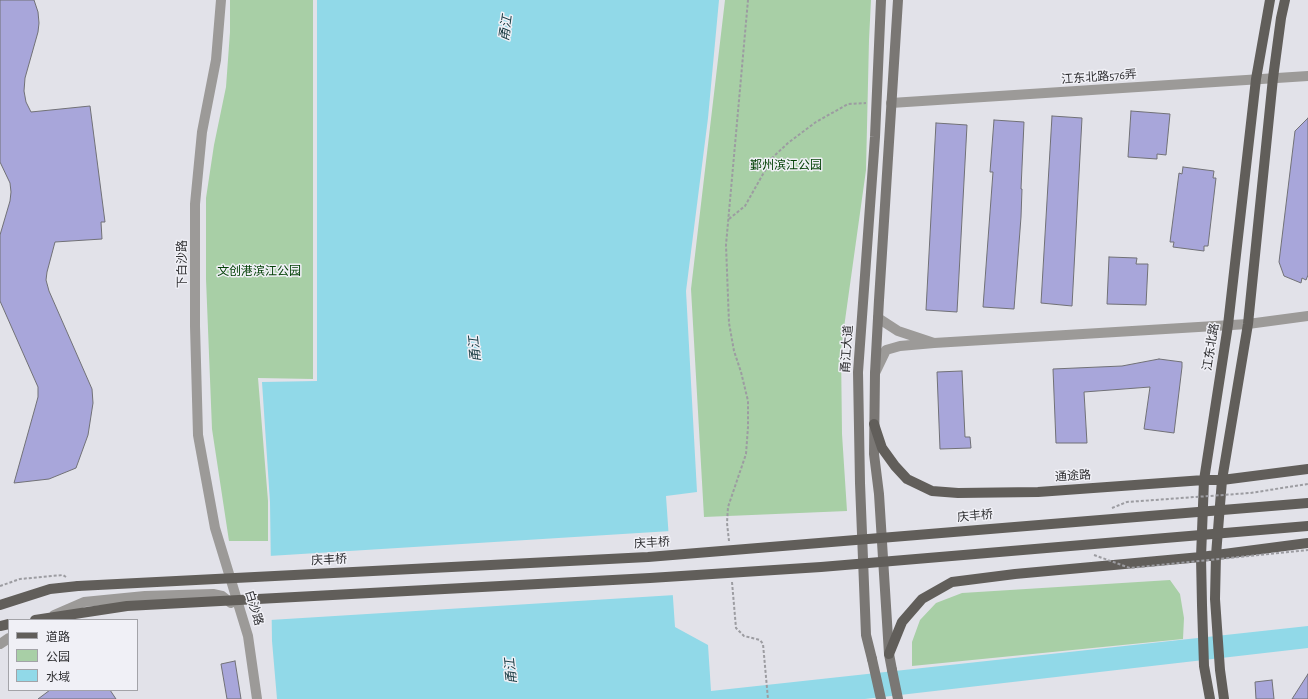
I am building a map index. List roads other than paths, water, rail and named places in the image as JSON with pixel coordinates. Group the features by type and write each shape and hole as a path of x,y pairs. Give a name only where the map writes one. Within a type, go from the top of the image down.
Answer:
{"main road":[{"name":"甬江大道","path":"880,0 875,137 858,372 860,483 866,635 881,699"},
{"path":"898,0 878,318 874,424 874,454 879,494 889,654 898,699"},
{"name":"江东北路","path":"1210,699 1204,666 1202,605 1201,557 1204,480 1228,325 1256,79 1270,0"},
{"path":"1224,699 1220,670 1215,599 1216,556 1222,480 1248,324 1274,78 1281,18 1285,0"},
{"name":"通途路","path":"874,424 882,448 895,466 907,479 932,491 958,493 1038,492 1222,480 1308,469"},
{"name":"庆丰桥","path":"0,605 50,589 78,586 648,557 1308,503"},
{"path":"42,619 127,606 634,579 821,567 1308,526"},
{"path":"889,654 902,622 922,599 952,582 1015,574 1216,556 1308,543"}],"street":[{"name":"下白沙路","path":"215,528 198,435 194,257 196,204 202,132 216,60 221,0"},
{"name":"江东北路576弄","path":"891,103 1308,76"},
{"path":"875,373 886,350 900,346 1248,324 1308,316"},
{"path":"878,318 898,331 934,343"},
{"name":"白沙路","path":"215,528 248,636 257,699"},
{"path":"45,619 84,602 145,596 213,594 222,596 235,606 243,618"}],"water":[{"name":"甬江","path":"317,0 719,0 708,118 686,291 697,492 666,496 675,627 708,645 711,691 1308,626 1308,648 865,699 277,699 272,641 270,502 262,382 317,381"}],"park label":[{"name":"鄞州滨江公园","path":"786,165"},
{"name":"文创港滨江公园","path":"259,271"}]}
